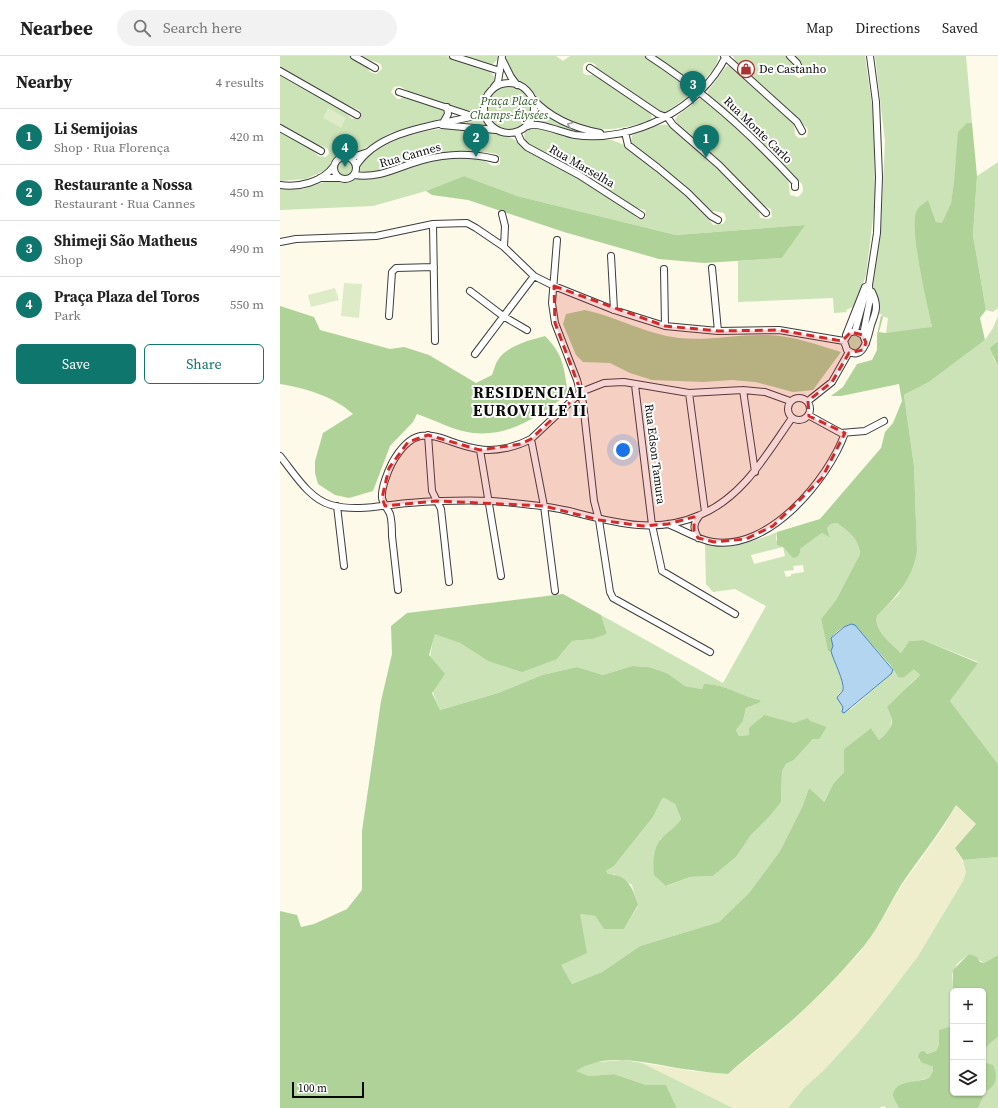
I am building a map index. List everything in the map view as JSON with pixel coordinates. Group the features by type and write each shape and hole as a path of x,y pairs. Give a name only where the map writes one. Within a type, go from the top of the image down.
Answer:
{"street":[{"path":"354,56 375,68"},
{"path":"453,56 500,71"},
{"name":"Rua Monte Carlo","path":"649,56 699,92 772,157 795,182 795,187"},
{"path":"790,56 797,63 800,70"},
{"path":"866,343 860,332 865,294 869,285 878,220 880,158 875,86 870,56"},
{"path":"441,124 497,130 509,134 536,124 557,132 576,135 590,136 625,132 666,117 699,92 711,79 725,57 797,122 802,131"},
{"path":"497,130 488,122 484,110 487,96 498,82 502,58"},
{"path":"502,58 510,77 517,85 528,92 531,97 544,109 565,123 608,134"},
{"path":"590,68 658,114 666,117 719,165 766,213"},
{"path":"280,71 356,115"},
{"path":"493,89 506,84 517,85"},
{"path":"399,92 473,116"},
{"path":"528,126 534,112 531,97"},
{"path":"441,124 448,114 447,107"},
{"path":"320,178 334,166 337,160 342,157 350,158 368,152 384,142 404,133 479,115 484,110"},
{"path":"280,128 322,151"},
{"name":"Rua Marselha","path":"517,132 521,141 527,147 579,175 641,215"},
{"path":"625,132 628,145 688,193 710,216 718,220"},
{"path":"280,185 301,184 320,178 347,179 354,175 356,166 368,152"},
{"name":"Rua Cannes","path":"354,175 377,176 428,158 446,155 466,154 494,159"},
{"path":"350,158 356,166"},
{"path":"334,166 334,172 338,178"},
{"path":"502,214 505,226 504,247"},
{"path":"280,242 296,239 376,236 433,224 452,222 466,224 476,228 504,247 534,276 554,286 614,310 665,326 718,331 779,330 845,338 871,327"},
{"path":"433,224 434,341"},
{"path":"557,240 552,303 555,323 581,392 594,501 599,520 610,592 613,598 710,652"},
{"path":"611,256 614,310"},
{"path":"389,316 392,272 396,268 434,267"},
{"path":"664,268 665,326"},
{"path":"712,268 718,331"},
{"path":"475,354 534,276"},
{"path":"869,285 875,313 866,343 860,352 850,352 845,347 845,338 865,287 869,285"},
{"path":"470,291 503,316 527,330"},
{"path":"865,294 872,299"},
{"path":"860,332 872,299"},
{"path":"808,401 832,382 850,352"},
{"path":"398,590 390,515 382,498 389,468 398,452 408,442 418,436 428,435 442,437 480,450 510,447 531,439 581,392 604,382 624,382 689,394 743,390 765,392 790,401"},
{"name":"Rua Edson Tamura","path":"635,385 652,525 662,571 734,614"},
{"path":"743,390 754,472"},
{"path":"689,394 703,513"},
{"path":"797,397 808,401 810,407 808,415 799,420 792,418 787,408 790,401 797,397"},
{"path":"808,415 841,433 865,431 884,421"},
{"path":"280,456 314,497 324,503 337,506 367,508 436,501 490,501 544,506 599,520 623,524 668,524 703,513 722,502 743,486 792,418"},
{"path":"668,524 698,538 714,542 732,542 746,539 772,526 800,502 822,478 841,445 846,433"},
{"path":"428,435 432,491 441,508 449,582"},
{"path":"531,439 544,506 555,591"},
{"path":"480,450 490,501 501,576"},
{"path":"337,506 344,566"},
{"path":"698,538 694,531 694,522 703,513"}],"highlighted area":[{"path":"554,286 665,326 718,331 779,330 842,341 851,332 863,335 866,343 863,350 849,353 832,382 808,401 809,416 845,433 822,478 773,526 746,539 714,542 698,538 694,531 694,517 668,524 643,526 599,520 544,506 436,501 385,506 382,498 389,468 408,442 428,435 480,450 521,444 531,439 581,392 555,323"}],"green space":[{"path":"280,56 350,56 366,66 370,72 376,74 382,69 381,64 359,56 446,56 490,71 495,78 493,84 483,98 480,112 473,114 411,93 400,86 394,87 391,92 397,99 404,96 440,106 446,112 443,118 390,133 353,155 338,154 332,160 328,169 306,179 280,181 280,131 311,148 318,156 326,157 329,153 328,149 315,145 280,126 280,74 343,110 352,119 358,118 361,114 359,110 345,105 280,68"},
{"path":"461,56 498,56 497,60 491,66"},
{"path":"506,56 556,56 563,61 570,56 645,56 685,83 689,87 690,95 666,112 659,112 597,71 595,64 589,62 585,63 583,66 583,73 586,75 596,75 648,110 652,117 649,121 614,129 584,127 570,122 542,104 511,73"},
{"path":"653,56 718,56 718,60 715,68 700,84 697,85"},
{"path":"733,56 786,56 794,65 794,75 799,78 806,75 807,70 794,56 865,56 874,119 875,202 866,275 855,306 846,310 847,312 834,313 833,298 738,302 738,261 782,258 804,225 676,235 517,196 464,176 426,191 373,206 280,210 280,189 302,189 334,179 350,182 356,178 377,178 415,165 447,157 482,158 494,166 500,164 500,157 497,154 487,152 466,152 445,153 414,159 389,169 376,172 361,173 359,170 360,163 375,151 393,142 411,135 431,130 451,128 491,132 516,140 631,212 637,218 642,219 646,217 645,210 632,207 593,181 526,142 524,136 525,131 535,126 576,138 612,140 624,145 681,190 707,216 713,225 723,224 726,219 724,213 707,210 631,142 632,136 635,134 655,126 667,125 687,137 758,208 760,218 768,219 772,217 771,209 762,205 680,127 675,120 677,116 698,100 703,98 742,131 788,178 790,195 798,197 801,194 803,191 802,184 753,135 708,95 708,91 725,68 727,66 734,67 791,118 794,123 795,135 799,138 807,137 807,128 738,66"},
{"path":"875,56 966,56 972,123 967,123 951,203 942,224 936,222 928,200 923,281 932,328 886,333 888,318 881,316 882,314 877,316 877,304 873,284 881,229 885,141"},
{"name":"Praça Place Champs-Élysées","path":"505,86 513,86 518,87 525,92 530,99 530,117 525,124 518,129 505,130 497,127 490,120 487,112 487,104 490,96 497,89"},
{"path":"537,107 563,125 592,133 586,134 544,125 534,121"},
{"path":"328,108 346,118 341,128 323,118"},
{"path":"482,116 488,127 449,123 478,118"},
{"path":"967,123 972,123 977,176 973,235 986,310 980,318 985,340 929,382 904,395 914,466 917,550 908,579 891,602 877,616 877,621 880,631 901,653 909,641 923,640 978,663 950,701 998,764 998,857 963,860 955,848 976,824 956,805 901,885 876,929 864,946 830,984 802,1011 728,1074 617,1060 589,1064 576,1071 589,1076 614,1074 646,1085 666,1085 677,1108 280,1108 280,911 297,915 301,927 314,924 347,909 362,890 362,831 381,701 392,654 391,626 407,613 563,594 601,615 607,634 593,639 572,641 557,659 522,672 488,661 460,643 435,634 429,655 445,674 432,693 440,710 498,693 542,675 577,667 603,675 632,666 649,667 667,673 685,686 702,689 704,684 711,684 760,700 761,702 746,708 743,721 736,730 739,736 749,735 749,728 764,715 794,723 808,718 810,721 827,727 819,739 813,739 794,760 786,764 782,771 781,802 770,816 751,835 736,857 713,876 690,877 666,886 654,875 654,856 656,847 664,836 676,826 681,819 675,804 664,798 662,799 653,817 614,866 606,871 608,874 620,877 629,884 638,905 624,929 604,929 595,916 580,914 587,953 561,965 572,984 602,972 640,946 719,922 749,893 780,851 803,805 809,788 824,802 833,784 844,772 844,749 871,728 879,740 890,729 892,722 887,707 920,675 914,669 903,678 898,677 891,666 855,625 852,624 842,628 831,638 833,646 831,651 828,651 821,619 836,600 860,554 858,544 849,533 837,523 831,524 827,528 830,537 822,533 800,549 800,553 797,557 793,558 783,547 777,545 777,532 820,519 881,448 885,432 893,423 902,401 899,384 841,396 831,396 843,387 857,364 872,360 877,350 877,335 881,316 883,317 879,332 885,333 932,327 917,248 915,219 917,210 928,200 936,222 942,223 951,203 958,132"},
{"path":"345,160 351,162 353,168 351,174 345,176 339,174 337,168 339,162"},
{"path":"998,162 998,308 993,312 986,310 973,235 977,176"},
{"path":"464,176 517,196 676,235 805,225 782,258 704,263 659,259 564,232 468,200 432,195 426,191"},
{"path":"344,283 362,284 359,318 341,316"},
{"path":"335,288 339,300 311,307 308,295"},
{"path":"280,306 314,317 320,330 390,349 404,347 429,355 476,383 492,375 495,365 502,355 512,347 532,339 545,336 560,356 564,369 568,394 535,417 513,428 500,432 466,432 417,414 413,422 390,446 373,491 349,498 335,495 318,484 315,473 315,461 323,433 353,414 329,398 299,388 280,384"},
{"path":"585,310 655,333 679,338 701,339 776,335 804,341 841,352 813,390 793,392 755,382 732,380 703,382 652,380 630,373 610,363 583,362 576,355 563,324 566,314"},
{"path":"998,316 998,341 996,342 993,357 998,367 998,764 950,701 978,662 923,640 909,641 901,653 880,631 877,616 899,594 917,550 914,466 904,395 929,382 985,340 993,328"},
{"path":"855,334 862,339 863,342 858,349 855,350 848,345 847,342 852,335"},
{"path":"998,341 998,367 990,348"},
{"path":"837,523 853,536 858,544 860,554 836,600 821,619 828,650 831,651 842,680 843,690 838,695 843,707 842,710 851,709 891,674 893,670 898,677 903,678 914,668 920,675 911,683 892,716 890,730 879,740 871,728 844,749 844,772 833,784 823,803 809,788 803,805 780,851 749,893 719,922 640,946 602,972 572,984 560,965 580,914 595,916 604,929 624,929 638,906 632,885 614,874 608,874 606,871 614,866 653,817 662,799 664,798 675,804 681,819 675,829 660,839 667,886 690,877 713,876 736,857 751,835 770,816 781,802 782,771 786,764 794,760 813,739 818,739 827,727 796,724 762,716 749,735 739,736 736,730 743,721 746,708 761,702 760,700 711,684 704,684 702,689 685,686 667,673 649,667 632,666 603,675 577,667 542,675 498,693 440,710 433,691 430,672 432,644 435,633 460,643 488,661 557,659 572,641 593,639 607,634 601,615 723,683 766,606 735,589 713,592 706,584 705,544 724,545 742,543 759,539 777,532 776,540 783,547 793,557 800,549 822,533 830,536 827,528 831,524","holes":["783,547 785,556 754,564 751,555","803,565 804,572 791,574 791,576 786,577 784,571 794,570 793,566"]},
{"path":"956,805 976,824 955,848 966,867 963,881 918,956 890,993 858,1033 824,1070 804,1088 788,1108 733,1108 642,1063 692,1071 728,1074 782,1030 828,986 859,953 879,924 902,885 943,828"},
{"path":"998,857 998,955 984,963 969,954 957,964 952,974 952,988 950,988 950,1026 939,1030 939,1045 936,1051 927,1054 919,1060 933,1067 933,1071 929,1078 903,1084 899,1108 886,1108 884,1106 879,1108 788,1108 804,1088 824,1070 858,1033 918,956 963,881 966,872 963,860"},
{"path":"969,954 977,957 980,962 984,963 998,955 998,1037 986,1048 986,988 952,988 953,970"},
{"path":"950,1026 950,1096 984,1096 978,1108 899,1108 893,1096 894,1091 902,1084 907,1082 929,1078 933,1071 933,1067 921,1062 918,1056 920,1052 924,1051 927,1054 936,1051 939,1045 939,1030"},
{"path":"998,1037 998,1108 978,1108 984,1096 986,1096 986,1046 989,1042"},
{"path":"623,1060 642,1063 733,1108 677,1108 666,1085 646,1085 614,1074 589,1076 575,1071 587,1063"},
{"path":"986,1063 993,1065 996,1073 996,1080 990,1089 986,1091"}],"water":[{"path":"851,624 855,625 893,670 891,674 844,713 842,712 843,707 837,698 843,690 843,686 831,651 833,646 831,638 844,627"}],"place":[{"name":"De Castanho","path":"746,69"},
{"name":"Shimeji São Matheus","path":"693,104"},
{"name":"Restaurante a Nossa","path":"476,157"},
{"name":"Li Semijoias","path":"706,158"},
{"name":"Praça Plaza del Toros","path":"345,167"}],"district":[{"name":"RESIDENCIAL EUROVILLE II","path":"530,401"}]}
